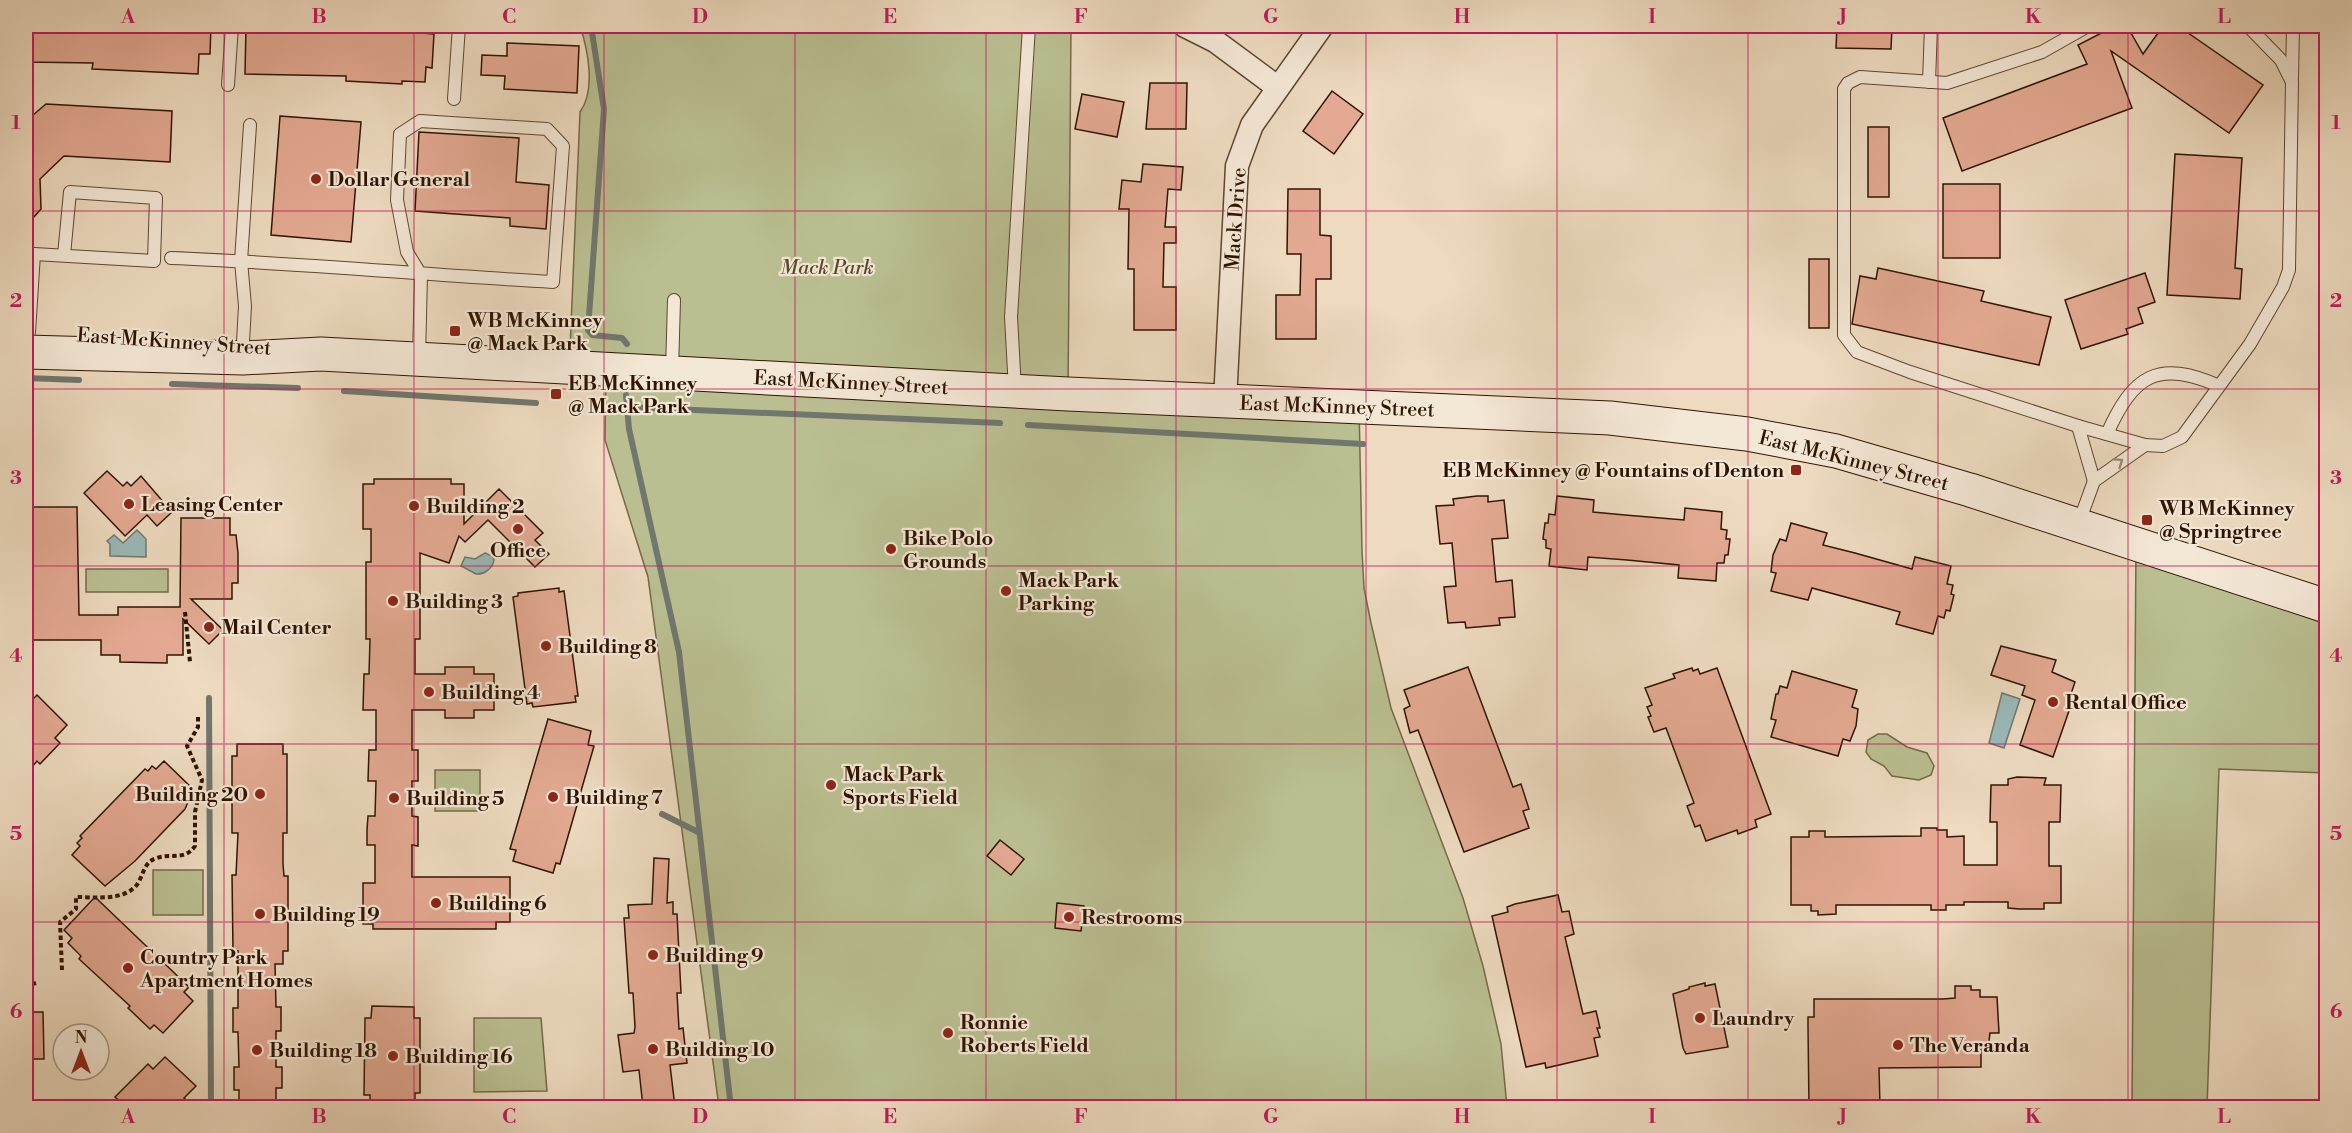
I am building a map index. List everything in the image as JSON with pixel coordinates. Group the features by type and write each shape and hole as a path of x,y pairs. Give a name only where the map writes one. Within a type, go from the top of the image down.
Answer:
{"main road":[{"name":"East McKinney Street","path":"27,339 243,342 321,354 1225,401 1610,418 1736,432 1801,443 1869,460 1970,490 2326,606"},
{"name":"East McKinney Street","path":"27,339 243,358 321,354"}],"street":[{"path":"1185,26 1215,41 1276,87"},
{"name":"Mack Drive","path":"1225,401 1237,166 1252,124 1276,87 1322,26"}],"lane":[{"path":"228,85 232,26"},
{"path":"454,99 459,26"},
{"path":"1015,390 1011,317 1029,26"},
{"path":"1929,82 1931,26"},
{"path":"2088,26 2042,52 1947,84 1860,77 1844,89 1844,334 1857,352 2078,426 2145,445 2163,446 2182,437 2250,344 2283,287 2289,270 2293,26"},
{"path":"2248,26 2281,60 2292,82"},
{"path":"171,258 241,261 421,275 553,282 563,146 547,129 420,121 400,134 397,200 406,252 421,275 418,359"},
{"path":"243,342 245,306 241,261 250,124"},
{"path":"27,339 30,253 154,261 156,198 70,192 64,255"},
{"path":"672,373 674,300"},
{"path":"2107,434 2117,411 2131,391 2149,377 2168,372 2193,375 2219,387"},
{"path":"2078,426 2094,481 2078,527"},
{"path":"2094,481 2145,445"}],"path":[{"path":"185,612 190,662"},
{"path":"62,970 60,922 76,909 76,897 122,895 135,887 145,867 155,858 181,856 195,846 195,812 202,780 187,746 198,727 198,715"},
{"path":"26,986 36,982"}],"green space":[{"name":"Mack Park","path":"580,26 1071,26 1068,394 1359,406 1364,588 1371,623 1391,708 1463,898 1483,966 1501,1044 1507,1107 719,1107 648,577 605,440 606,369 570,349 580,112 588,93 589,81 588,58"},
{"path":"2136,545 2326,606 2326,773 2219,769 2207,1107 2132,1108"},
{"path":"86,569 168,569 168,592 86,592"},
{"path":"1878,734 1887,734 1907,747 1927,753 1934,766 1931,775 1919,780 1892,776 1884,766 1871,759 1866,752 1868,740"},
{"path":"435,770 480,770 480,811 435,811"},
{"path":"153,870 203,870 203,915 153,915"},
{"path":"474,1018 541,1018 547,1091 474,1092"}],"water":[{"path":"137,530 146,539 146,557 110,556 110,544 107,541 114,535 123,543"},
{"path":"485,553 492,556 494,560 492,566 485,572 476,574 461,566 465,557 475,559"},
{"path":"2002,693 2020,699 2004,748 1989,743"}],"building":[{"path":"26,26 211,26 210,54 199,54 198,74 92,69 93,63 26,62"},
{"path":"246,26 330,26 434,34 432,68 426,67 425,82 402,81 402,84 346,81 346,76 245,74"},
{"path":"1837,26 1892,26 1891,49 1836,48"},
{"path":"2115,26 2127,26 2143,54 2163,26 2178,26 2263,85 2229,133 2111,51 2132,108 1962,171 1943,118 2087,64 2078,45"},
{"path":"507,43 579,46 577,93 504,89 505,76 481,75 482,55 507,56"},
{"path":"1150,83 1187,83 1186,129 1146,129"},
{"path":"1332,91 1363,114 1334,154 1303,131"},
{"path":"1082,94 1124,102 1117,137 1075,129"},
{"path":"46,104 172,111 170,162 64,156 40,179 41,209 26,226 26,121"},
{"name":"Dollar General","path":"280,116 361,122 351,242 271,235"},
{"path":"1868,127 1889,127 1889,197 1868,197"},
{"path":"419,132 519,138 516,182 549,185 546,229 510,226 510,218 415,211"},
{"path":"2175,154 2242,158 2235,268 2242,269 2240,299 2167,295"},
{"path":"1143,164 1183,167 1181,190 1168,189 1165,227 1176,227 1176,243 1164,243 1163,287 1176,287 1176,330 1134,330 1134,269 1128,269 1129,209 1119,209 1122,180 1141,182"},
{"path":"1943,184 2000,184 2000,258 1943,258"},
{"path":"1288,189 1320,189 1320,235 1331,236 1331,279 1316,279 1316,339 1276,339 1276,295 1300,295 1301,254 1287,254"},
{"path":"1809,259 1829,259 1829,328 1809,328"},
{"path":"1878,268 1984,291 1981,301 2051,317 2039,365 1852,324 1860,276 1876,279"},
{"path":"2145,273 2155,302 2138,308 2143,323 2126,329 2128,334 2081,349 2065,300"},
{"name":"Leasing Center","path":"107,471 123,486 127,482 131,486 141,476 172,512 157,526 147,515 125,536 84,493"},
{"path":"374,479 451,479 451,484 464,484 464,524 499,489 543,533 535,540 549,554 535,567 488,520 465,542 459,536 449,563 420,553 420,639 415,639 415,674 445,674 445,667 474,667 474,674 494,674 494,710 474,710 474,718 445,718 445,710 412,710 412,750 418,750 418,781 412,781 412,816 418,817 418,846 412,845 412,877 510,877 510,922 496,922 496,929 373,929 373,924 363,924 363,883 375,883 375,845 367,845 367,830 368,816 375,816 376,781 368,781 369,750 376,750 376,710 363,710 364,674 369,674 370,639 366,639 366,562 371,562 371,529 363,529 363,484 374,484"},
{"path":"1488,496 1488,502 1504,500 1508,538 1492,539 1496,582 1512,580 1515,617 1499,618 1500,625 1466,628 1465,622 1448,623 1444,587 1456,586 1452,543 1440,544 1436,506 1454,505 1453,499"},
{"path":"1557,496 1594,500 1593,512 1684,520 1685,508 1722,512 1721,529 1727,530 1726,539 1730,539 1728,555 1725,555 1724,563 1717,563 1716,581 1678,578 1679,565 1627,560 1588,557 1587,570 1549,566 1551,549 1546,548 1546,540 1543,539 1549,514 1555,515"},
{"path":"30,507 77,507 79,615 118,615 118,607 180,607 181,518 230,518 230,535 236,535 238,553 238,583 232,583 232,599 191,599 223,630 209,644 183,619 183,655 167,655 167,663 120,662 120,655 101,655 101,640 29,640 29,627 26,627 26,518 31,518"},
{"path":"1791,523 1827,533 1823,545 1912,569 1915,557 1951,566 1947,584 1953,585 1951,594 1954,595 1950,611 1946,610 1944,618 1938,616 1933,634 1896,624 1900,612 1812,588 1808,600 1771,591 1776,573 1771,572 1773,555 1780,539 1786,541"},
{"name":"Building 8","path":"559,588 559,592 564,591 578,696 575,696 576,702 533,707 532,703 527,704 513,597 518,596 518,593"},
{"name":"Rental Office","path":"2001,646 2056,660 2052,672 2075,682 2070,697 2073,697 2071,705 2053,757 2020,745 2035,700 2022,695 2025,686 1991,675"},
{"path":"1468,667 1513,787 1521,784 1529,809 1523,811 1529,828 1464,852 1418,730 1410,733 1404,709 1410,706 1404,690"},
{"path":"1692,668 1693,671 1698,669 1700,674 1717,668 1771,814 1755,820 1757,827 1738,834 1737,830 1706,841 1700,825 1695,827 1687,806 1694,803 1666,728 1654,732 1648,717 1651,716 1647,707 1652,705 1645,688 1675,678 1673,674"},
{"path":"1792,671 1857,690 1852,707 1858,709 1856,726 1850,741 1843,739 1838,756 1771,737 1776,720 1771,719 1776,694 1780,686 1787,688"},
{"path":"37,695 67,725 55,738 60,743 40,764 37,761 26,774 26,706"},
{"name":"Building 7","path":"548,719 591,731 588,745 594,746 560,864 556,863 553,873 513,861 516,850 510,849"},
{"path":"237,744 283,744 283,754 287,754 287,833 283,833 283,864 284,876 288,876 288,951 283,951 283,964 275,964 276,1007 281,1007 281,1031 276,1031 276,1067 282,1067 282,1088 276,1088 276,1107 239,1107 239,1090 234,1090 234,1067 239,1067 238,1032 233,1032 233,1008 238,1008 238,951 233,951 232,875 236,875 238,833 232,833 232,756 237,756"},
{"path":"164,761 194,790 185,799 188,802 185,809 135,861 105,886 72,855 80,846 77,843 82,838 80,836 145,769 148,771 152,766 156,769"},
{"path":"2046,778 2044,785 2061,785 2060,822 2049,822 2049,866 2061,866 2061,903 2044,903 2044,909 2019,909 2008,908 2008,902 1964,902 1964,905 1946,905 1946,910 1931,910 1931,905 1836,905 1836,914 1818,915 1818,911 1811,911 1811,905 1791,905 1791,837 1809,837 1809,831 1825,831 1825,837 1921,836 1921,828 1937,828 1937,830 1947,830 1947,837 1964,836 1964,865 1997,865 1997,822 1990,822 1991,785 2008,785 2008,779"},
{"path":"1000,840 1024,859 1011,875 987,856"},
{"path":"654,858 669,859 667,903 673,902 673,914 677,914 681,993 677,993 679,1029 683,1028 687,1063 670,1065 675,1107 643,1107 639,1070 623,1072 618,1035 634,1033 635,1027 633,993 629,993 624,918 629,918 628,905 652,904"},
{"path":"1558,895 1562,912 1569,911 1574,934 1565,937 1583,1014 1596,1011 1600,1028 1597,1028 1600,1037 1594,1038 1598,1056 1546,1068 1545,1063 1526,1067 1492,916 1508,912 1507,907 1515,904"},
{"name":"Country Park Apartment Homes","path":"95,897 189,987 184,992 193,1001 163,1033 154,1025 150,1029 128,1008 130,1006 79,959 81,956 68,943 72,938 64,930"},
{"name":"Restrooms","path":"1057,903 1084,906 1081,931 1055,928"},
{"name":"Laundry","path":"1705,983 1705,986 1715,984 1728,1047 1686,1054 1673,994"},
{"name":"The Veranda","path":"1955,986 1971,986 1971,990 1980,990 1980,997 1997,997 1999,1033 1990,1033 1988,1049 1981,1049 1981,1067 1879,1068 1880,1107 1809,1107 1808,1017 1814,1017 1814,999 1955,998"},
{"name":"Building 16","path":"372,1006 414,1007 414,1018 420,1018 420,1093 415,1093 415,1107 370,1106 370,1095 364,1095 365,1018 371,1018"},
{"path":"26,1012 43,1012 44,1059 26,1059"},
{"path":"165,1057 196,1086 184,1098 194,1107 126,1107 115,1097 148,1064 153,1069"}],"waterway":[{"path":"591,26 604,109 588,330 592,335 622,338 627,344"},
{"path":"26,378 79,380"},
{"path":"172,384 298,388"},
{"path":"344,391 536,403"},
{"path":"626,395 629,429 679,652 731,1108"},
{"path":"602,406 1000,423"},
{"path":"1028,425 1363,444"},
{"path":"209,698 211,1108"},
{"path":"662,814 698,832"}],"place":[{"name":"Dollar General","path":"316,179"},
{"name":"WB McKinney @ Mack Park","path":"455,331"},
{"name":"EB McKinney @ Mack Park","path":"556,394"},
{"name":"EB McKinney @ Fountains of Denton","path":"1796,470"},
{"name":"Leasing Center","path":"129,504"},
{"name":"Building 2","path":"414,506"},
{"name":"WB McKinney @ Springtree","path":"2147,520"},
{"name":"Office","path":"518,529"},
{"name":"Bike Polo Grounds","path":"891,549"},
{"name":"Mack Park Parking","path":"1006,591"},
{"name":"Building 3","path":"393,601"},
{"name":"Mail Center","path":"209,627"},
{"name":"Building 8","path":"546,646"},
{"name":"Building 4","path":"429,692"},
{"name":"Rental Office","path":"2053,702"},
{"name":"Mack Park Sports Field","path":"831,785"},
{"name":"Building 20","path":"260,794"},
{"name":"Building 7","path":"553,797"},
{"name":"Building 5","path":"394,798"},
{"name":"Building 6","path":"436,903"},
{"name":"Building 19","path":"260,914"},
{"name":"Restrooms","path":"1069,917"},
{"name":"Building 9","path":"653,955"},
{"name":"Country Park Apartment Homes","path":"128,968"},
{"name":"Laundry","path":"1700,1018"},
{"name":"Ronnie Roberts Field","path":"948,1033"},
{"name":"The Veranda","path":"1898,1045"},
{"name":"Building 10","path":"653,1049"},
{"name":"Building 18","path":"257,1050"},
{"name":"Building 16","path":"393,1056"}]}
